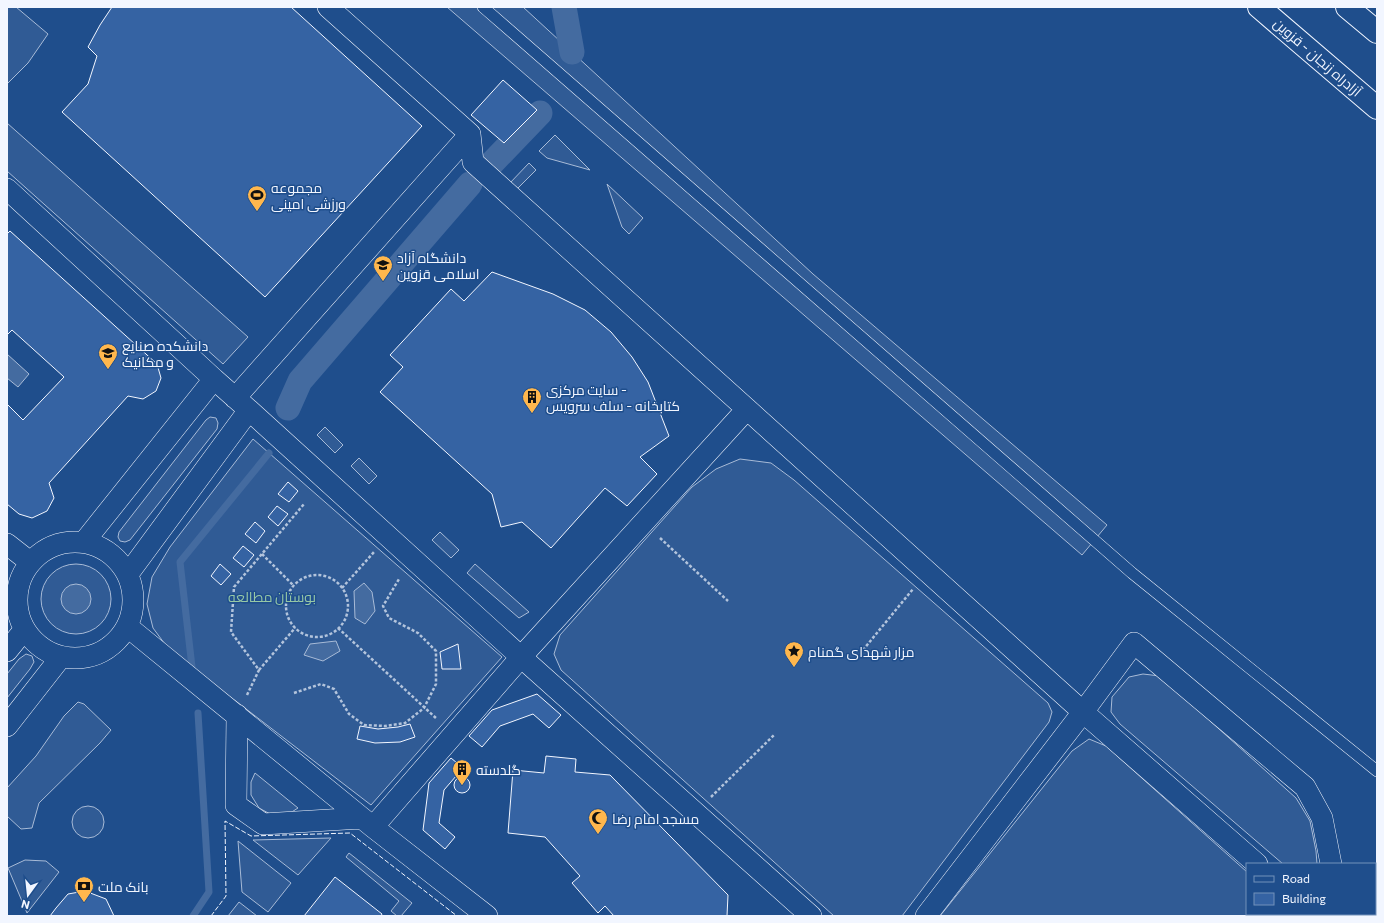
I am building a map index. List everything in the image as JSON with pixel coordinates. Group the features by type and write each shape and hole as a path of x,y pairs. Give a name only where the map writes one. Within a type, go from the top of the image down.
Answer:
{"highway":[{"name":"آزادراه زنجان - قزوین","path":"1259,7 1377,108"},
{"path":"1348,7 1377,32"}],"street":[{"path":"328,7 470,134 473,162 927,572 1256,863"},
{"path":"128,574 242,404 470,134"},
{"path":"7,189 521,657 811,916"},
{"path":"84,542 214,379"},
{"path":"237,716 236,805 263,824 367,822 454,735 521,657 746,409"},
{"path":"70,542 84,542 102,548 117,558 128,574 134,600 133,614 128,626 116,643 100,654 80,659 61,657 46,651 34,642 24,630 18,613 17,595 21,577 30,562 42,552 55,545 70,542"},
{"path":"7,544 30,562"},
{"path":"128,626 367,822 487,916"},
{"path":"7,651 24,630"},
{"path":"926,916 1084,712 1134,643 1305,787 1322,818 1331,863"},
{"path":"7,726 61,657"}],"lane":[{"path":"483,7 1132,573 1377,771"}],"path":[{"path":"259,670 231,632 234,587 304,504"},
{"path":"643,523 728,602"},
{"path":"342,588 388,536"},
{"path":"262,554 294,585"},
{"path":"863,650 927,572"},
{"path":"319,574 338,582 348,600 348,611 345,620 330,634 320,637 309,636 300,632 295,628 287,616 285,606 286,596 294,585 299,579 308,575 319,574"},
{"path":"294,693 321,684 334,689 349,714 364,725 385,726 406,723 424,708 436,684 436,651 418,633 389,618 384,606 399,579"},
{"path":"237,716 259,670 295,628"},
{"path":"338,628 454,735"},
{"path":"695,812 775,734"}],"shaded area":[{"path":"7,7 16,7 48,34 28,63 7,84"},
{"path":"447,7 523,7 813,274 1107,525 1082,555"},
{"path":"7,123 248,337 223,364 7,171"},
{"path":"555,135 590,170 547,158 539,151"},
{"path":"529,163 536,170 516,190 509,184"},
{"path":"607,184 643,218 629,234 622,227"},
{"path":"7,354 29,374 18,387 7,378"},
{"path":"210,417 216,418 218,423 217,429 130,540 125,542 120,541 118,537 119,532 206,420"},
{"path":"325,427 343,445 335,453 317,435"},
{"name":"بوستان مطالعه","path":"253,439 502,657 371,805 173,655 153,628 147,604 152,577 170,547"},
{"path":"359,458 377,476 369,484 351,466"},
{"path":"740,459 771,463 794,480 1048,703 1052,712 1049,722 902,916 834,916 561,670 554,654 560,635 692,487 716,469"},
{"path":"440,532 459,550 451,558 432,540"},
{"path":"76,564 89,567 101,574 108,586 111,599 108,612 101,624 89,631 76,634 63,631 51,624 44,612 41,599 44,586 51,574 63,567"},
{"path":"475,564 529,612 519,618 467,573"},
{"path":"364,583 372,592 375,611 365,624 355,618 354,591"},
{"path":"76,584 86,589 91,599 86,609 76,614 66,609 61,599 66,589"},
{"path":"336,641 340,651 323,661 304,655 310,644"},
{"path":"26,654 32,656 34,662 7,698 7,674 19,659"},
{"path":"1143,674 1160,676 1296,798 1310,821 1317,863 1282,863 1120,724 1111,712 1112,697 1129,677"},
{"path":"78,702 84,704 111,730 100,743 39,803 32,828 21,829 7,816 7,788 36,756 64,716"},
{"path":"1089,739 1106,746 1246,871 1246,915 1297,916 940,916 1072,751"},
{"path":"255,773 298,808 287,815 272,815 259,808 251,795 251,782"},
{"path":"88,806 97,809 101,813 104,822 101,831 97,835 88,838 79,835 75,831 72,822 75,813 79,809"},
{"path":"331,838 298,875 253,840"},
{"path":"238,841 291,883 268,912 242,892"},
{"path":"349,853 412,903 401,916 397,916 391,911 399,901 346,857"},
{"path":"25,860 46,861 59,872 27,913 8,868"},
{"path":"239,902 257,916 228,916"}],"building":[{"name":"مجموعه ورزشی امینی","path":"112,7 291,7 422,126 265,297 62,112 88,84 97,56 88,47"},
{"path":"503,80 537,110 504,143 471,115"},
{"name":"دانشکده صنایع و مکانیک","path":"10,231 157,364 161,378 156,391 143,399 128,396 49,483 54,498 47,511 32,518 19,514 7,504 7,404 23,420 64,377 12,330 7,335 7,234"},
{"name":"سایت مرکزی - کتابخانه - سلف سرویس","path":"492,272 553,294 585,310 611,332 632,357 648,382 669,436 640,457 657,474 627,506 605,488 551,548 522,522 501,527 492,494 380,392 403,367 390,355 451,289 464,301"},
{"path":"288,482 298,491 289,502 278,494"},
{"path":"277,506 288,514 278,526 268,517"},
{"path":"255,522 265,531 256,543 245,534"},
{"path":"243,546 254,555 244,567 233,558"},
{"path":"220,564 231,574 221,585 211,576"},
{"path":"458,644 461,669 442,669 440,652"},
{"path":"537,694 561,715 549,728 533,714 500,726 482,747 469,736 492,710"},
{"path":"410,724 415,737 400,742 375,743 357,739 360,726 378,729"},
{"name":"مسجد امام رضا","path":"546,756 576,759 575,772 610,775 728,895 727,916 614,916 605,906 598,913 572,883 580,876 545,837 508,833 513,770 544,773"},
{"path":"451,758 463,768 444,790 439,823 455,837 445,849 423,830 429,783"},
{"name":"گلدسته","path":"459,777 465,777 470,782 468,791 465,793 459,793 454,788 454,782"},
{"path":"335,877 382,914 381,916 304,916"},
{"name":"بانک ملت","path":"85,891 106,899 114,916 50,916 68,894"}],"waterway":[{"path":"564,7 572,52"},
{"path":"492,163 540,113"},
{"path":"288,408 300,381 470,184"},
{"path":"192,667 180,562 269,453"},
{"path":"193,916 209,892 198,713"}],"fence":[{"path":"211,916 226,896 225,821 251,836 350,833 457,916"}],"place":[{"name":"مجموعه ورزشی امینی","path":"257,212"},
{"name":"دانشگاه آزاد اسلامی قزوین","path":"383,282"},
{"name":"دانشکده صنایع و مکانیک","path":"108,370"},
{"name":"سایت مرکزی - کتابخانه - سلف سرویس","path":"532,414"},
{"name":"مزار شهدای گمنام","path":"794,668"},
{"name":"گلدسته","path":"462,786"},
{"name":"مسجد امام رضا","path":"598,835"},
{"name":"بانک ملت","path":"84,903"}]}
